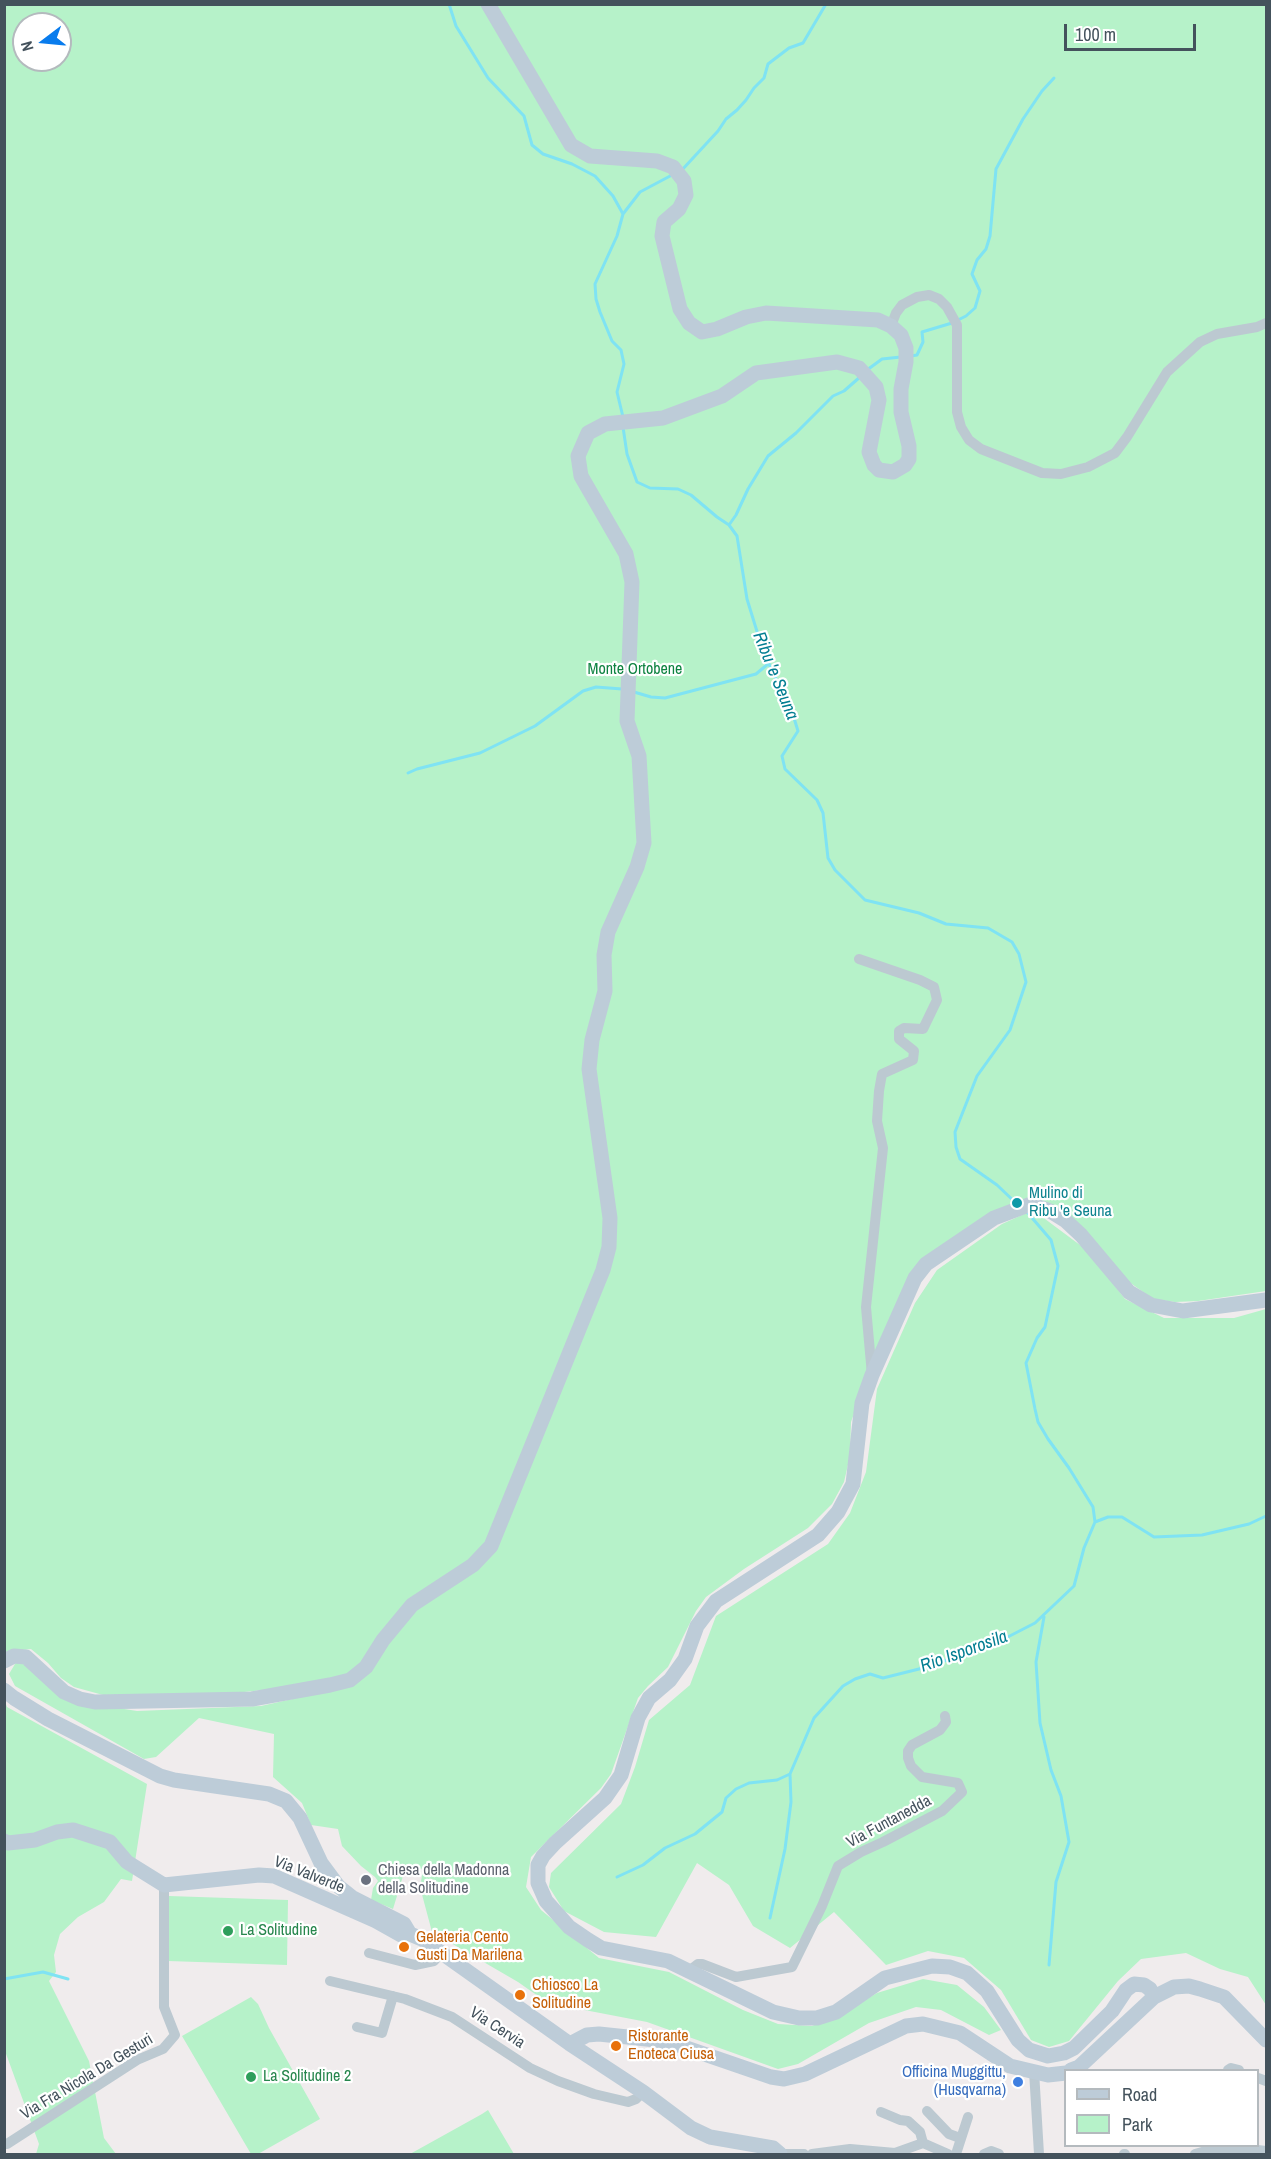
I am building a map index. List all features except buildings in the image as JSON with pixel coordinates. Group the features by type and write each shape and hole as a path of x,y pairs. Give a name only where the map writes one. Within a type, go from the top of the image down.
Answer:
{"street":[{"path":"4,1660 14,1656 26,1657 64,1692 95,1702 252,1699 330,1685 350,1680 366,1667 383,1640 412,1605 473,1565 491,1546 603,1270 609,1247 610,1218 589,1069 592,1040 605,991 604,955 608,932 637,867 644,843 639,756 627,721 632,582 626,554 581,476 578,456 588,433 605,424 663,418 722,396 756,373 837,362 863,371 876,387 879,400 868,452 870,459 879,470 892,472 905,465 910,453 901,402 906,355 901,335 891,326 878,320 766,313 746,317 717,329 702,332 689,323 680,309 662,236 664,222 679,209 686,195 684,181 673,167 657,161 590,156 571,145 488,4"},
{"path":"891,326 902,304 917,297 929,295 939,299 955,320 957,412 961,427 969,440 981,449 1042,473 1061,474 1088,467 1115,453 1128,437 1167,372 1200,342 1217,334 1257,327 1266,323"},
{"path":"859,959 920,980 933,987 937,1000 923,1029 899,1030 899,1039 914,1051 913,1060 882,1074 879,1091 877,1121 883,1148 866,1307 872,1375"},
{"path":"1155,1997 1144,1985 1134,1984 1126,1990 1112,2011 1074,2048 1064,2053 1048,2056 1029,2050 1018,2040 987,1991 967,1973 950,1967 932,1966 885,1978 836,2012 817,2018 799,2018 773,2012 668,1961 601,1948 569,1927 546,1901 538,1883 538,1865 555,1843 605,1798 621,1776 638,1718 649,1698 670,1680 685,1659 697,1626 716,1601 818,1535 838,1512 853,1484 862,1403 872,1375 915,1278 933,1259 994,1218 1012,1209 1031,1204 1050,1211 1066,1221 1081,1235 1129,1292 1151,1305 1183,1311 1266,1300"},
{"path":"4,1690 48,1719 160,1776 269,1794 286,1801 300,1818 321,1863 338,1886 353,1899 404,1924 410,1934 442,1952 691,2128 710,2137 773,2148 782,2154 804,2154"},
{"name":"Via Funtanedda","path":"689,1971 698,1964 702,1964 736,1977 792,1967 822,1906 838,1866 942,1811 962,1792 958,1784 922,1777 911,1766 908,1758 908,1751 912,1745 940,1730 946,1722 945,1716"},
{"path":"4,1841 8,1843 35,1840 57,1832 73,1830 110,1842 126,1862 164,1885"},
{"name":"Via Valverde","path":"164,1885 260,1875 274,1876 401,1935 410,1934"},
{"name":"Via Fra Nicola Da Gesturi","path":"4,2143 6,2144 137,2060 163,2049 175,2035 164,2007 164,1885"},
{"path":"369,1953 415,1965 434,1961 442,1952"},
{"name":"Via Cervia","path":"330,1981 393,1996 452,2017 531,2068 594,2094 628,2102 636,2099 643,2092"},
{"path":"1074,2069 1079,2067 1155,1997 1174,1987 1189,1986 1224,1997 1266,2040"},
{"path":"357,2027 382,2033 393,1996"},
{"path":"570,2044 586,2035 599,2034 656,2040 675,2044 771,2077 784,2079 805,2074 906,2026 923,2024 960,2034 1010,2066 1048,2075 1064,2073"},
{"path":"1034,2071 1039,2154"},
{"path":"927,2111 949,2134 960,2138"},
{"path":"881,2112 908,2121 920,2132 923,2143"},
{"path":"956,2154 968,2117"},
{"path":"812,2154 850,2149 895,2153 911,2151 923,2143"},
{"path":"923,2143 948,2154"},
{"path":"1202,2151 1216,2148 1266,2151"},
{"path":"984,2154 992,2151 999,2154"}],"green space":[{"name":"Monte Ortobene","path":"5,5 1266,5 1266,1291 1198,1301 1175,1302 1153,1299 1122,1277 1041,1201 943,1245 872,1363 851,1422 850,1456 844,1482 832,1504 808,1528 744,1569 706,1597 696,1611 668,1667 638,1698 611,1774 601,1788 531,1857 526,1887 541,1910 599,1958 669,1972 743,2010 778,2024 812,2026 839,2015 877,1993 923,1979 957,1985 984,2007 1001,2030 989,2035 941,2010 916,2007 869,2023 798,2064 778,2069 647,2022 548,2003 518,1982 432,1932 420,1887 423,1870 410,1864 403,1876 393,1909 371,1900 373,1888 378,1881 342,1846 338,1829 311,1825 302,1803 273,1777 274,1734 199,1718 156,1757 144,1759 15,1686 9,1674 18,1659 67,1700 137,1711 261,1706 337,1689 272,1689 226,1694 103,1695 74,1687 61,1678 31,1649 14,1651 5,1657"},
{"path":"1033,1210 1088,1251 1125,1299 1164,1318 1234,1318 1266,1309 1266,2005 1248,1977 1220,1969 1186,1953 1141,1959 1118,1981 1069,2041 1049,2047 1031,2040 1001,1990 964,1958 928,1951 886,1965 834,1912 790,1948 753,1926 729,1885 697,1863 656,1937 604,1932 564,1911 549,1887 551,1873 621,1804 649,1720 690,1685 716,1616 828,1544 850,1513 866,1472 877,1389 915,1303 937,1270 1002,1224"},
{"path":"4,1699 7,1707 147,1784 132,1881 121,1879 104,1902 78,1917 60,1934 54,1955 56,1972 49,1981 89,2061 104,2138 116,2154 36,2154 39,2144 5,2051"},
{"name":"La Solitudine","path":"169,1896 288,1900 287,1965 168,1961"},
{"name":"La Solitudine 2","path":"251,1997 258,2004 320,2119 258,2154 251,2154 182,2036"},
{"path":"488,2110 514,2154 410,2154 482,2114"}],"waterway":[{"name":"Ribu 'e Seuna","path":"449,4 456,26 488,78 524,116 532,145 543,154 572,164 595,176 613,196 623,214 617,236 595,284 600,312 612,341 621,350 624,364 617,392 623,417"},
{"path":"681,171 764,78 768,64 789,48 803,43 826,4"},
{"path":"958,320 975,308 980,291 972,274 977,260 986,249 990,236 996,169 1023,119 1054,78"},
{"path":"623,214 640,192 672,175"},
{"path":"911,356 917,355 923,342 922,332 952,323"},
{"path":"867,370 882,359 901,357"},
{"path":"729,525 768,456 796,433 833,396 844,391 860,377"},
{"name":"Ribu 'e Seuna","path":"623,427 627,454 637,482 650,488 678,489 691,495 729,525 737,536 747,599 763,651 798,731 782,756 785,769 817,800 823,813 828,858 835,870 865,900 919,913 946,924 988,928 1012,942 1019,954 1026,982 1010,1030 977,1076 955,1132 960,1159 997,1185 1017,1204"},
{"path":"634,692 665,698 756,674 768,664"},
{"path":"408,773 480,753 535,726 583,691 596,687 622,689"},
{"name":"Ribu 'e Seuna","path":"1027,1212 1051,1240 1058,1266 1045,1327 1037,1338 1026,1363 1035,1409 1038,1422 1048,1439 1093,1507 1095,1522"},
{"name":"Rio Isporosila","path":"770,1918 785,1849 791,1802 790,1774 814,1718 843,1686 870,1674 883,1678 927,1667 998,1642 1035,1623 1074,1586 1084,1548 1095,1522 1108,1517 1122,1517 1154,1537 1202,1535 1249,1524 1266,1516"},
{"path":"1044,1617 1036,1662 1040,1723 1051,1770 1061,1796 1069,1842 1056,1882 1049,1965"},
{"path":"617,1877 643,1865 665,1848 695,1834 722,1812 726,1798 736,1789 749,1783 777,1780 790,1774"},
{"path":"4,1979 43,1972 68,1979"}],"place":[{"name":"Mulino di Ribu 'e Seuna","path":"1017,1203"},
{"name":"Chiesa della Madonna della Solitudine","path":"366,1880"},
{"name":"La Solitudine","path":"228,1931"},
{"name":"Gelateria Cento Gusti Da Marilena","path":"404,1947"},
{"name":"Chiosco La Solitudine","path":"520,1995"},
{"name":"Ristorante Enoteca Ciusa","path":"616,2046"},
{"name":"La Solitudine 2","path":"251,2077"},
{"name":"Officina Muggittu, (Husqvarna)","path":"1018,2082"}]}
